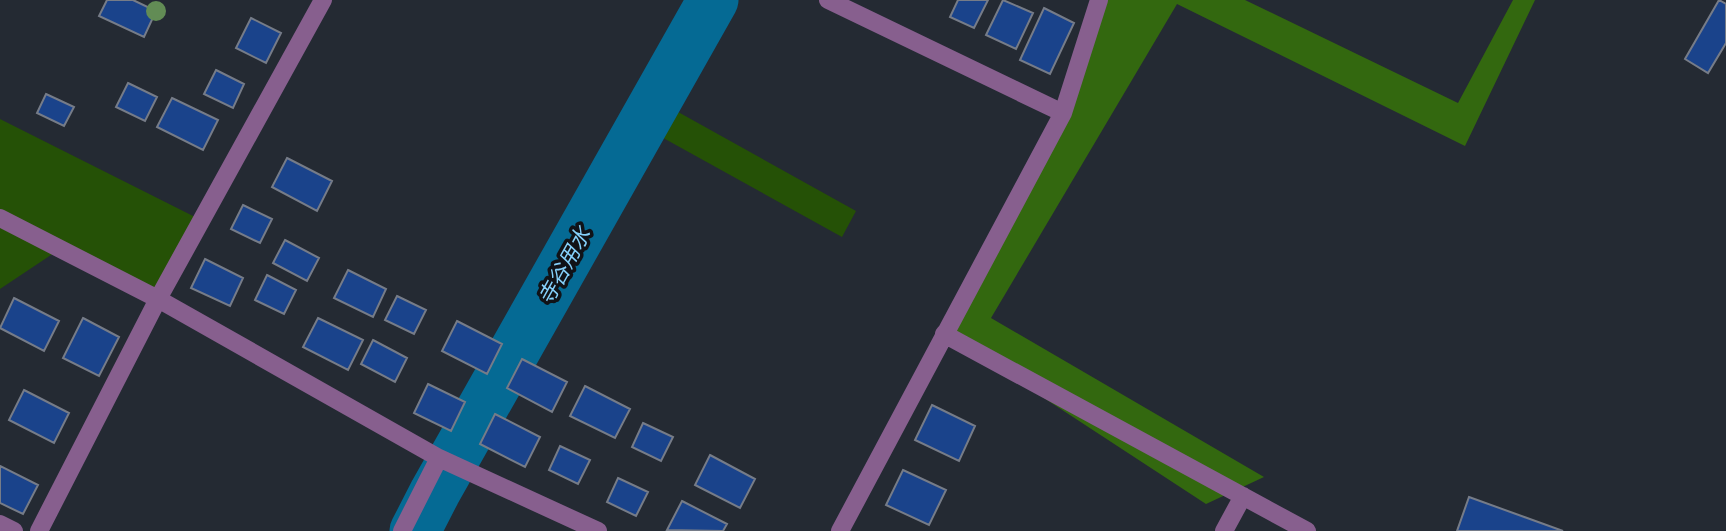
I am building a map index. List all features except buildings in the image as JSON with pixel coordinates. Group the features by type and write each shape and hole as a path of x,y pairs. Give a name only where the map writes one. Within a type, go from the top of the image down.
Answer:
{"street":[{"path":"39,531 158,299 323,0"},
{"path":"828,0 1063,113"},
{"path":"840,531 1063,113 1099,0"},
{"path":"0,218 158,299 439,458 598,531"},
{"path":"944,334 1307,531"},
{"path":"402,531 439,458"},
{"path":"1224,531 1242,496"},
{"path":"0,524 14,531"}],"green space":[{"path":"1099,0 1245,0 1458,103 1513,0 1535,0 1465,146 1177,4 991,318 1264,477 1206,504 955,340 946,329 1063,113"},
{"path":"662,103 856,211 842,237 647,129"},
{"path":"0,119 201,220 158,299 60,249 0,289"}],"waterway":[{"name":"寺谷用水","path":"415,531 713,0"}]}
